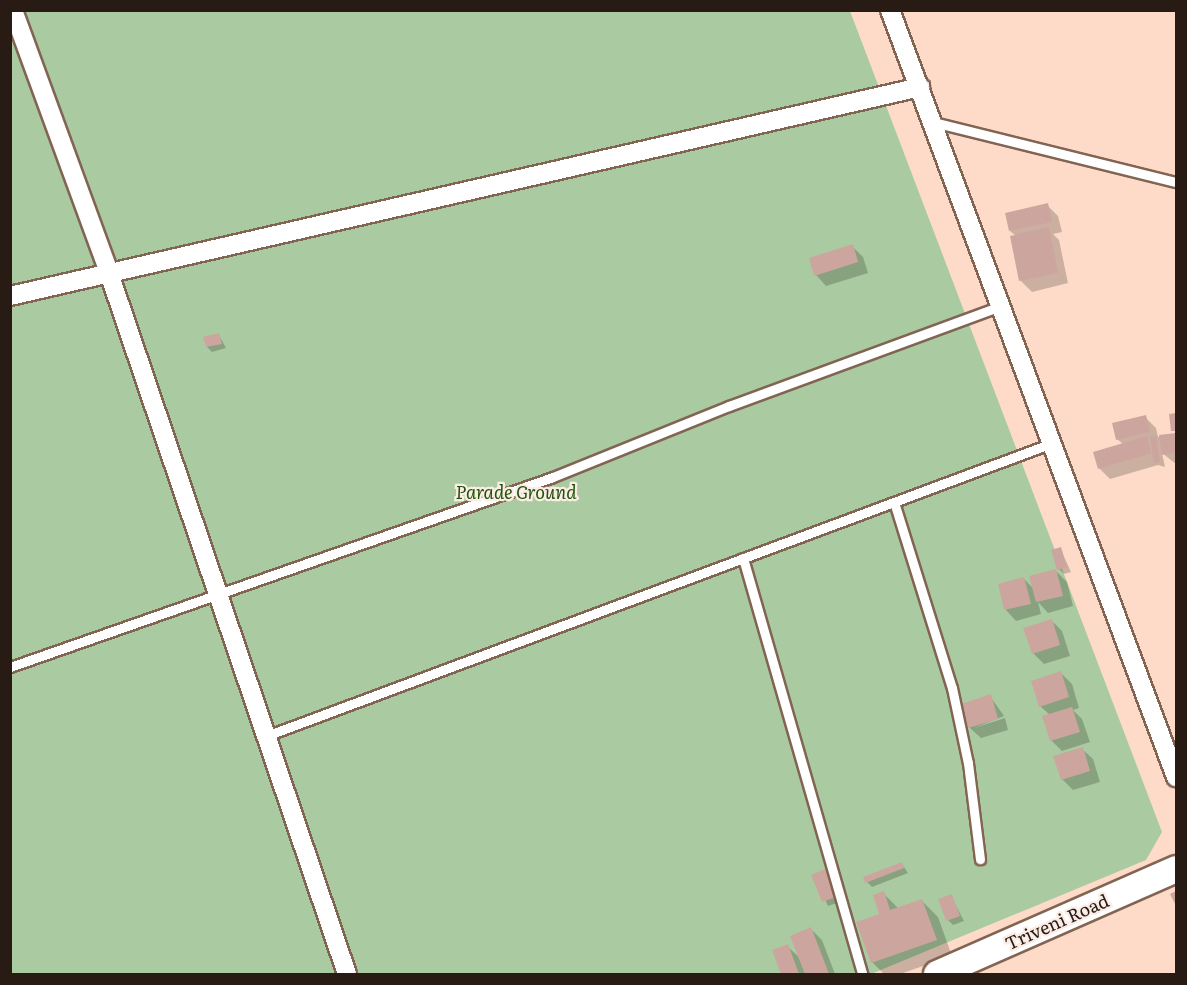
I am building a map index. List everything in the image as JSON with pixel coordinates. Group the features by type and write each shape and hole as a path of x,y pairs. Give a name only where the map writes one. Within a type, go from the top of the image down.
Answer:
{"main road":[{"name":"Triveni Road","path":"954,972 1176,868"}],"street":[{"path":"13,10 109,273 347,975"},
{"path":"890,10 1176,777"},
{"path":"10,296 920,87"}],"lane":[{"path":"933,122 1176,182"},
{"path":"10,667 553,477 729,406 1001,306"},
{"path":"266,736 1052,443"},
{"path":"894,502 952,688 968,764 980,859"},
{"path":"743,558 862,975"}],"green space":[{"name":"Parade Ground","path":"10,11 850,11 1162,832 1146,860 871,974 11,974"}],"building":[{"path":"1048,203 1052,222 1009,231 1005,213"},
{"path":"1049,227 1058,273 1019,281 1010,236"},
{"path":"853,244 858,262 814,276 809,258"},
{"path":"219,333 222,344 206,347 203,337"},
{"path":"1176,413 1176,431 1171,431 1169,414"},
{"path":"1146,415 1150,432 1116,440 1112,423"},
{"path":"1176,433 1176,452 1162,455 1159,435"},
{"path":"1147,436 1151,453 1098,469 1093,452"},
{"path":"1156,436 1160,462 1154,463 1150,437"},
{"path":"1061,547 1067,567 1057,570 1051,550"},
{"path":"1056,569 1063,596 1036,602 1029,576"},
{"path":"1024,577 1031,604 1004,610 998,584"},
{"path":"1052,619 1060,645 1032,654 1023,628"},
{"path":"1061,671 1069,697 1039,707 1031,681"},
{"path":"991,694 998,719 968,728 961,704"},
{"path":"1072,707 1080,732 1050,741 1042,716"},
{"path":"1083,747 1090,771 1061,780 1053,756"},
{"path":"902,862 904,868 865,883 863,877"},
{"path":"828,868 839,896 822,902 811,875"},
{"path":"884,891 890,910 922,899 937,940 871,963 856,922 879,914 873,895"},
{"path":"1176,891 1176,903 1175,904 1170,894"},
{"path":"952,894 960,916 946,921 938,899"},
{"path":"811,927 829,974 805,974 790,936"},
{"path":"788,944 799,974 781,974 772,950"}]}
